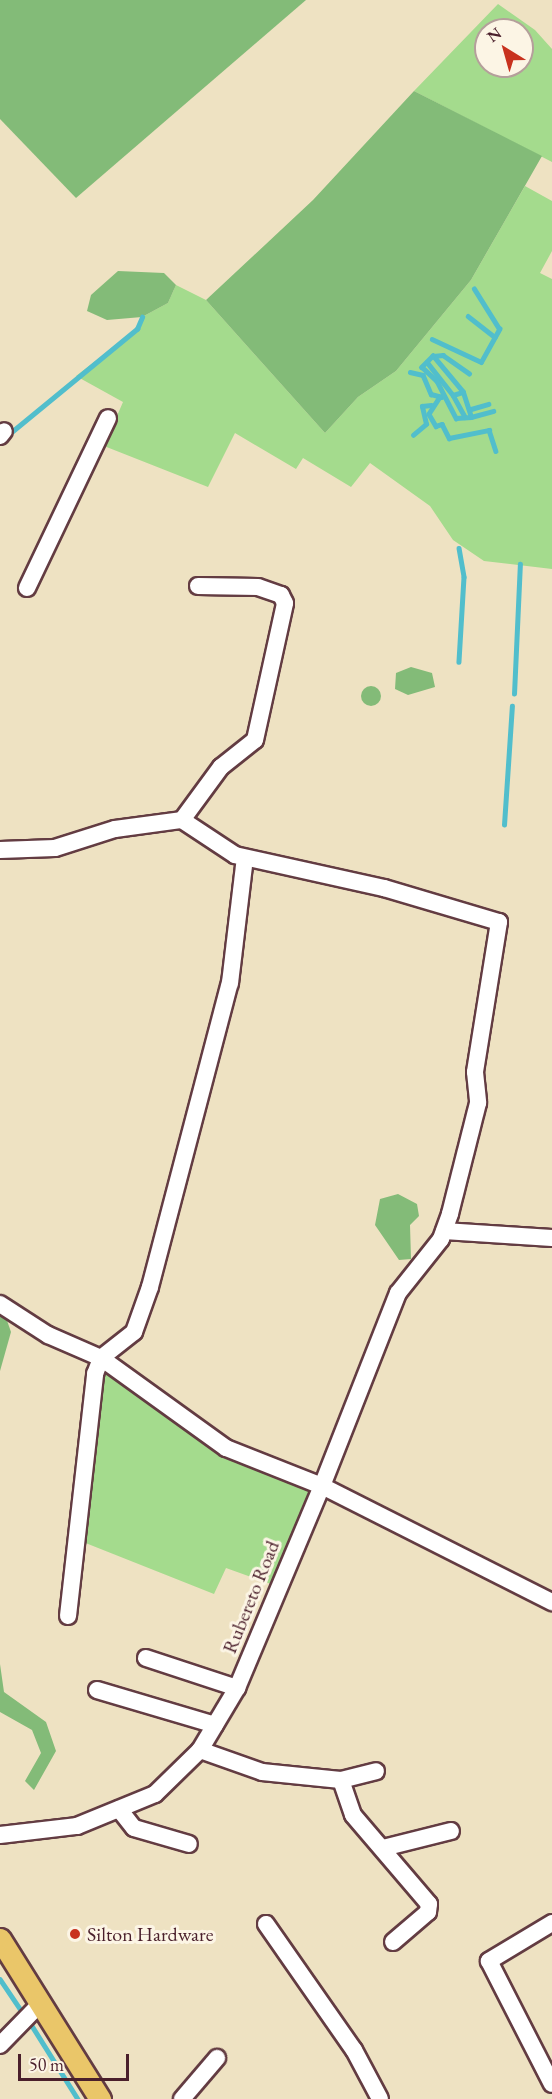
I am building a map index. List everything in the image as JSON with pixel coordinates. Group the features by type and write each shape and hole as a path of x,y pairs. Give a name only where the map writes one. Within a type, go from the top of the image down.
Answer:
{"main road":[{"path":"0,1939 100,2099"}],"street":[{"path":"27,588 108,418"},
{"path":"182,820 222,767 255,740 285,603 281,595 258,587 198,586"},
{"path":"0,850 55,848 115,829 182,820 245,858 384,888 499,922 475,1072 478,1103 444,1231 552,1238"},
{"path":"68,1616 74,1526 101,1358 134,1332 150,1287 230,983 245,858"},
{"name":"Rubereto Road","path":"0,1835 77,1826 155,1794 200,1750 237,1688 322,1486 398,1293 444,1231"},
{"path":"0,1304 48,1335 101,1358 226,1448 322,1486 552,1602"},
{"path":"146,1658 237,1688"},
{"path":"97,1690 215,1725"},
{"path":"200,1750 262,1772 341,1780 376,1771"},
{"path":"341,1780 353,1815 429,1904 428,1912 393,1942"},
{"path":"119,1809 134,1828 189,1844"},
{"path":"383,1848 451,1831"},
{"path":"552,1923 489,1961 552,2084"},
{"path":"266,1924 354,2050 380,2099"},
{"path":"0,2044 41,2003"},
{"path":"182,2099 217,2058"}],"green space":[{"path":"0,0 306,0 76,198 0,119"},
{"path":"498,4 518,18 484,18"},
{"path":"474,29 474,78 534,78 534,29 552,49 552,162 414,91"},
{"path":"414,91 542,156 471,280 396,371 358,397 325,433 206,300 313,200"},
{"path":"525,186 552,201 552,251 540,273 552,279 552,569 484,561 453,540 430,506 370,463 351,487 303,458 296,469 235,433 208,487 104,446 123,402 76,376 137,329 142,317 168,303 176,285 206,300 325,433 358,397 396,371 471,280"},
{"path":"118,271 164,273 176,285 168,303 142,317 107,320 87,311 91,295"},
{"path":"411,667 432,673 435,687 408,695 395,689 396,673"},
{"path":"371,686 378,689 381,696 378,703 371,706 364,703 361,696 364,689"},
{"path":"398,1194 417,1204 419,1216 410,1225 411,1259 399,1260 375,1225 380,1199"},
{"path":"4,1312 11,1332 0,1371 0,1314"},
{"path":"100,1365 307,1486 311,1495 274,1585 226,1568 214,1594 83,1542"},
{"path":"0,1664 4,1692 46,1722 56,1751 34,1790 25,1781 41,1753 32,1730 0,1712"}],"waterway":[{"path":"432,339 481,362 499,329 474,289"},
{"path":"468,316 495,337"},
{"path":"9,434 137,329 142,317"},
{"path":"433,356 443,355 469,373"},
{"path":"471,417 463,392 433,356 422,367 437,381 456,418 471,417 493,411"},
{"path":"427,362 453,395 463,392"},
{"path":"410,372 423,375 431,394 442,397"},
{"path":"453,395 465,417"},
{"path":"440,397 429,414 436,426 442,424 449,438 489,430 496,451"},
{"path":"471,409 488,404"},
{"path":"413,435 426,424 422,406 431,405"},
{"path":"459,548 464,577 459,662"},
{"path":"514,694 520,564"},
{"path":"504,825 512,706"},
{"path":"0,1979 20,2009"},
{"path":"29,2021 78,2099"}],"place":[{"name":"Silton Hardware","path":"75,1934"}]}
